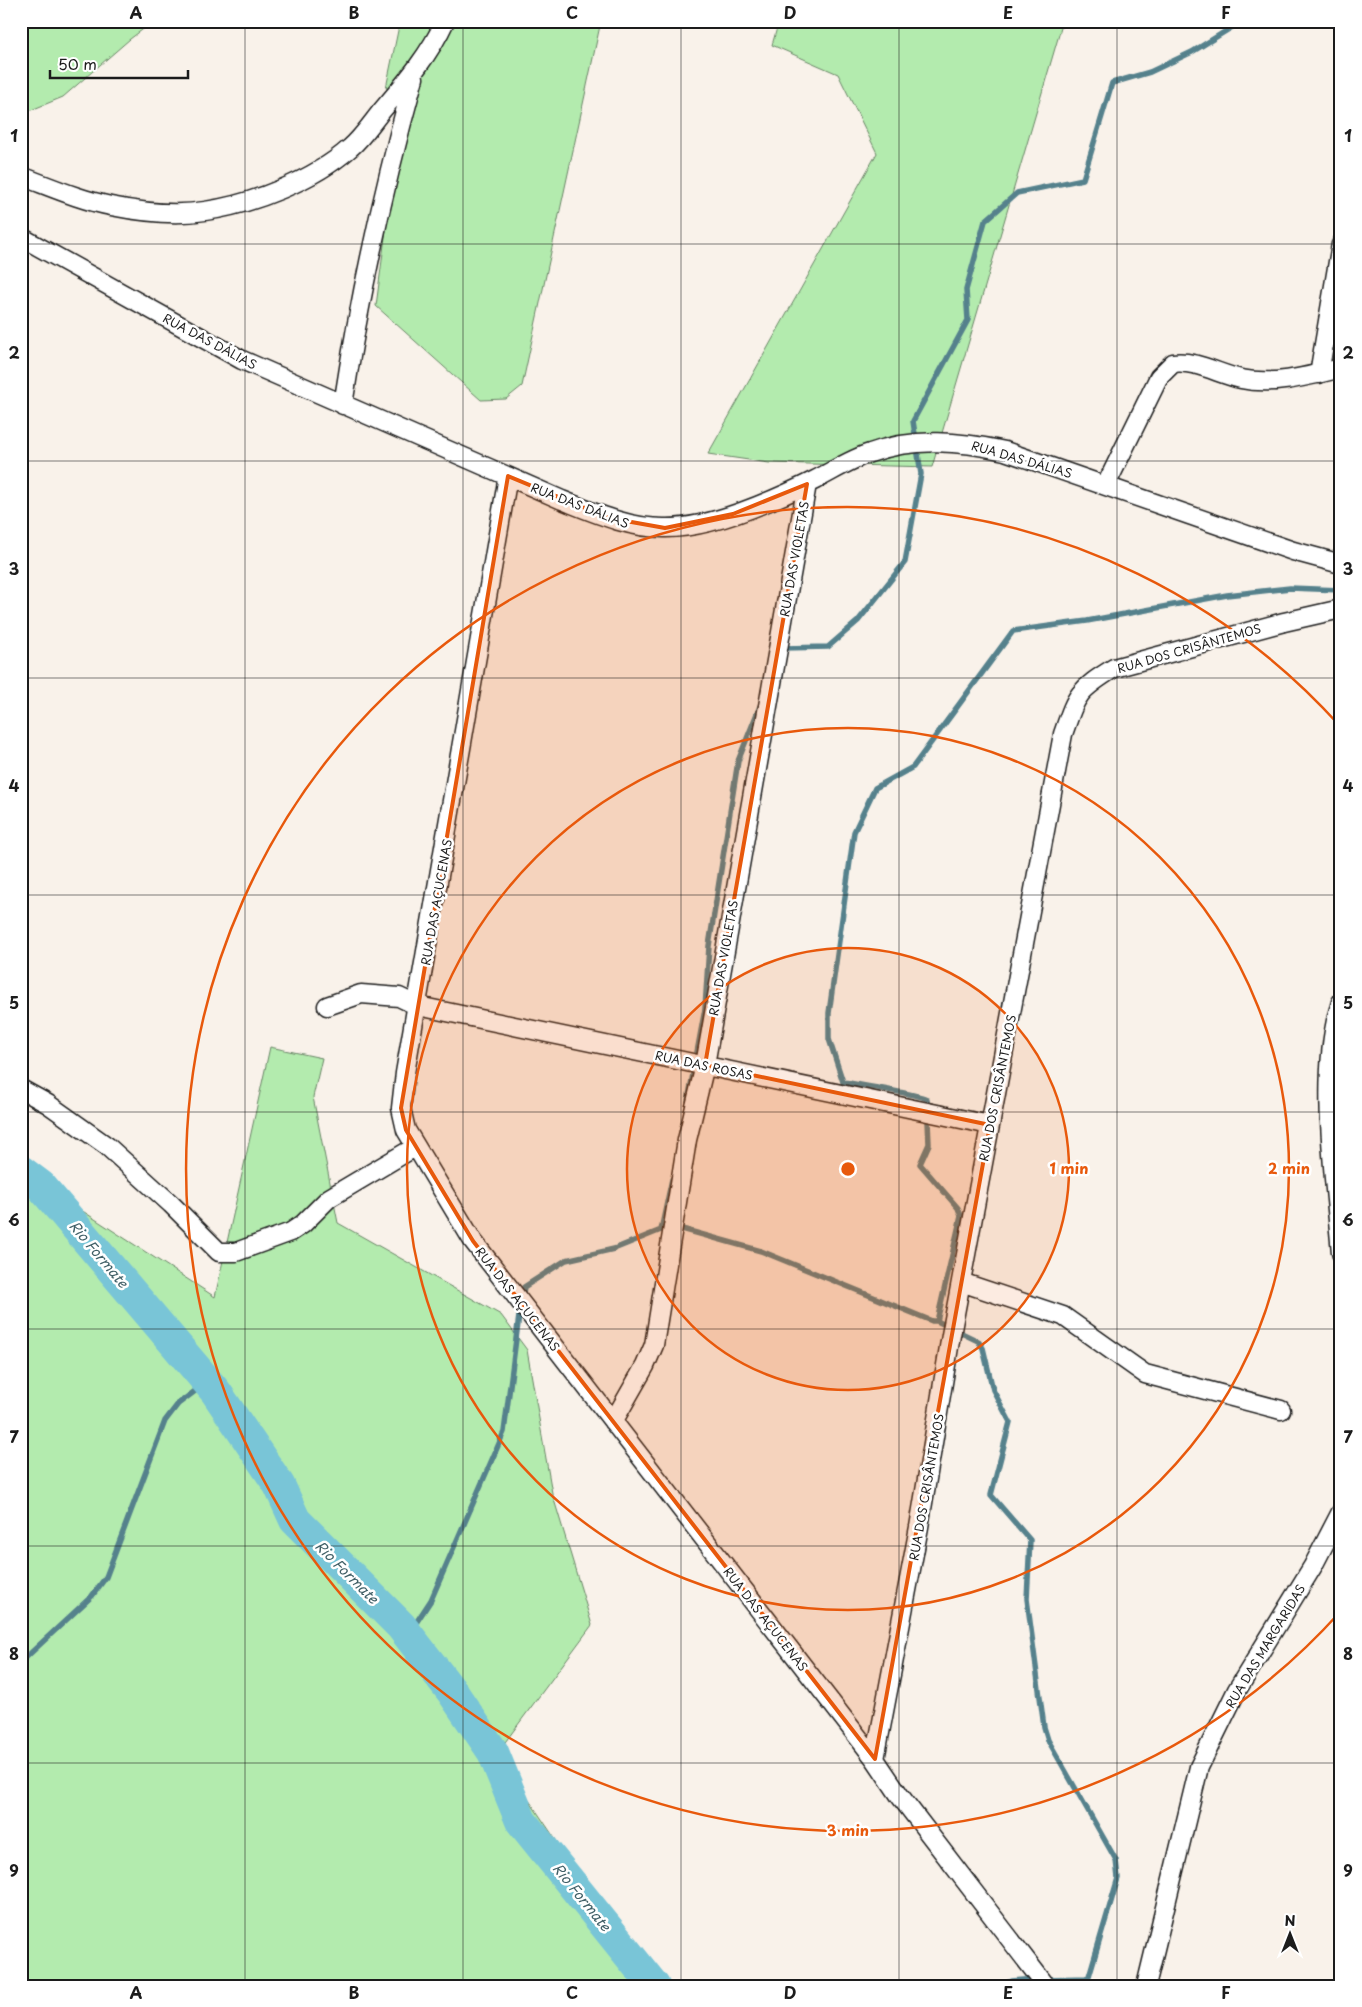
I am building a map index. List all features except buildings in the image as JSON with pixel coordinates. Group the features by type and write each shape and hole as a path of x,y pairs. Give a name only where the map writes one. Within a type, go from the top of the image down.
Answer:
{"street":[{"path":"21,176 82,198 138,210 174,213 204,211 233,205 291,184 328,165 351,147 415,72 445,21"},
{"path":"343,405 357,313 393,152 415,72"},
{"name":"RUA DAS DÁLIAS","path":"21,237 242,360 508,476 609,518 638,526 665,528 689,526 733,514 807,484 869,453 900,445 930,441 966,443 1005,451 1293,551 1341,564"},
{"path":"1319,374 1341,244"},
{"path":"1106,485 1159,377 1173,363 1189,363 1254,381 1276,381 1319,374 1341,368"},
{"name":"RUA DAS AÇUCENAS","path":"508,476 401,1108 406,1130 474,1241 612,1422 875,1759 900,1796 1046,1986"},
{"name":"RUA DAS VIOLETAS","path":"612,1422 645,1366 654,1345 687,1140 705,1065 807,484"},
{"name":"RUA DOS CRISÂNTEMOS","path":"875,1759 920,1527 961,1282 1063,734 1076,697 1090,682 1114,668 1284,622 1341,610"},
{"name":"RUA DAS ROSAS","path":"328,1006 361,994 399,997 418,1006 990,1125"},
{"path":"1341,1002 1335,1020 1329,1056 1341,1253"},
{"path":"21,1089 48,1104 107,1146 220,1252 236,1252 291,1232 303,1224 329,1198 415,1147"},
{"path":"961,1282 1063,1316 1145,1374 1281,1410"},
{"name":"RUA DAS MARGARIDAS","path":"1146,1986 1199,1767 1237,1690 1312,1566 1341,1512"}],"highlighted area":[{"path":"508,476 609,518 665,528 733,514 807,484 705,1065 990,1125 875,1759 473,1241 406,1130 401,1108"}],"green space":[{"path":"21,21 154,21 130,39 63,97 24,113 21,111"},
{"path":"400,21 601,21 522,386 506,399 481,400 376,306 404,92 386,88"},
{"path":"779,21 1063,21 932,467 769,463 708,454 877,153 838,74 772,45"},
{"path":"270,1047 322,1058 313,1097 338,1223 501,1315 527,1350 552,1493 592,1625 497,1753 655,1986 21,1986 21,1171 215,1297"}],"waterway":[{"path":"782,651 784,648 828,647 858,621 905,562 921,474 913,421 968,320 966,290 985,221 1017,193 1083,179 1112,83 1150,72 1192,52 1242,21"},
{"path":"937,1321 961,1216 958,1208 920,1164 929,1144 927,1099 902,1092 843,1082 829,1039 829,1013 854,832 875,788 913,767 1013,631 1087,621 1227,595 1290,588 1341,590"},
{"path":"688,1101 705,1009 709,946 738,761 760,706"},
{"name":"Rio Formate","path":"21,1171 41,1186 216,1392 279,1485 295,1520 401,1626 453,1693 493,1752 521,1821 654,1986"},
{"path":"661,1230 672,1179"},
{"path":"522,1299 524,1287 566,1260 614,1249 661,1230 682,1229 761,1251 932,1321 937,1321 978,1341 983,1348 993,1390 1010,1422 991,1495 1030,1540 1027,1599 1044,1727 1048,1740 1116,1860 1118,1878 1089,1976 1086,1978 1046,1979"},
{"path":"408,1635 431,1600 504,1432 520,1308"},
{"path":"21,1662 92,1596 106,1577 165,1421 178,1404 207,1382"},
{"path":"996,1986 1012,1981 1037,1979"}]}
